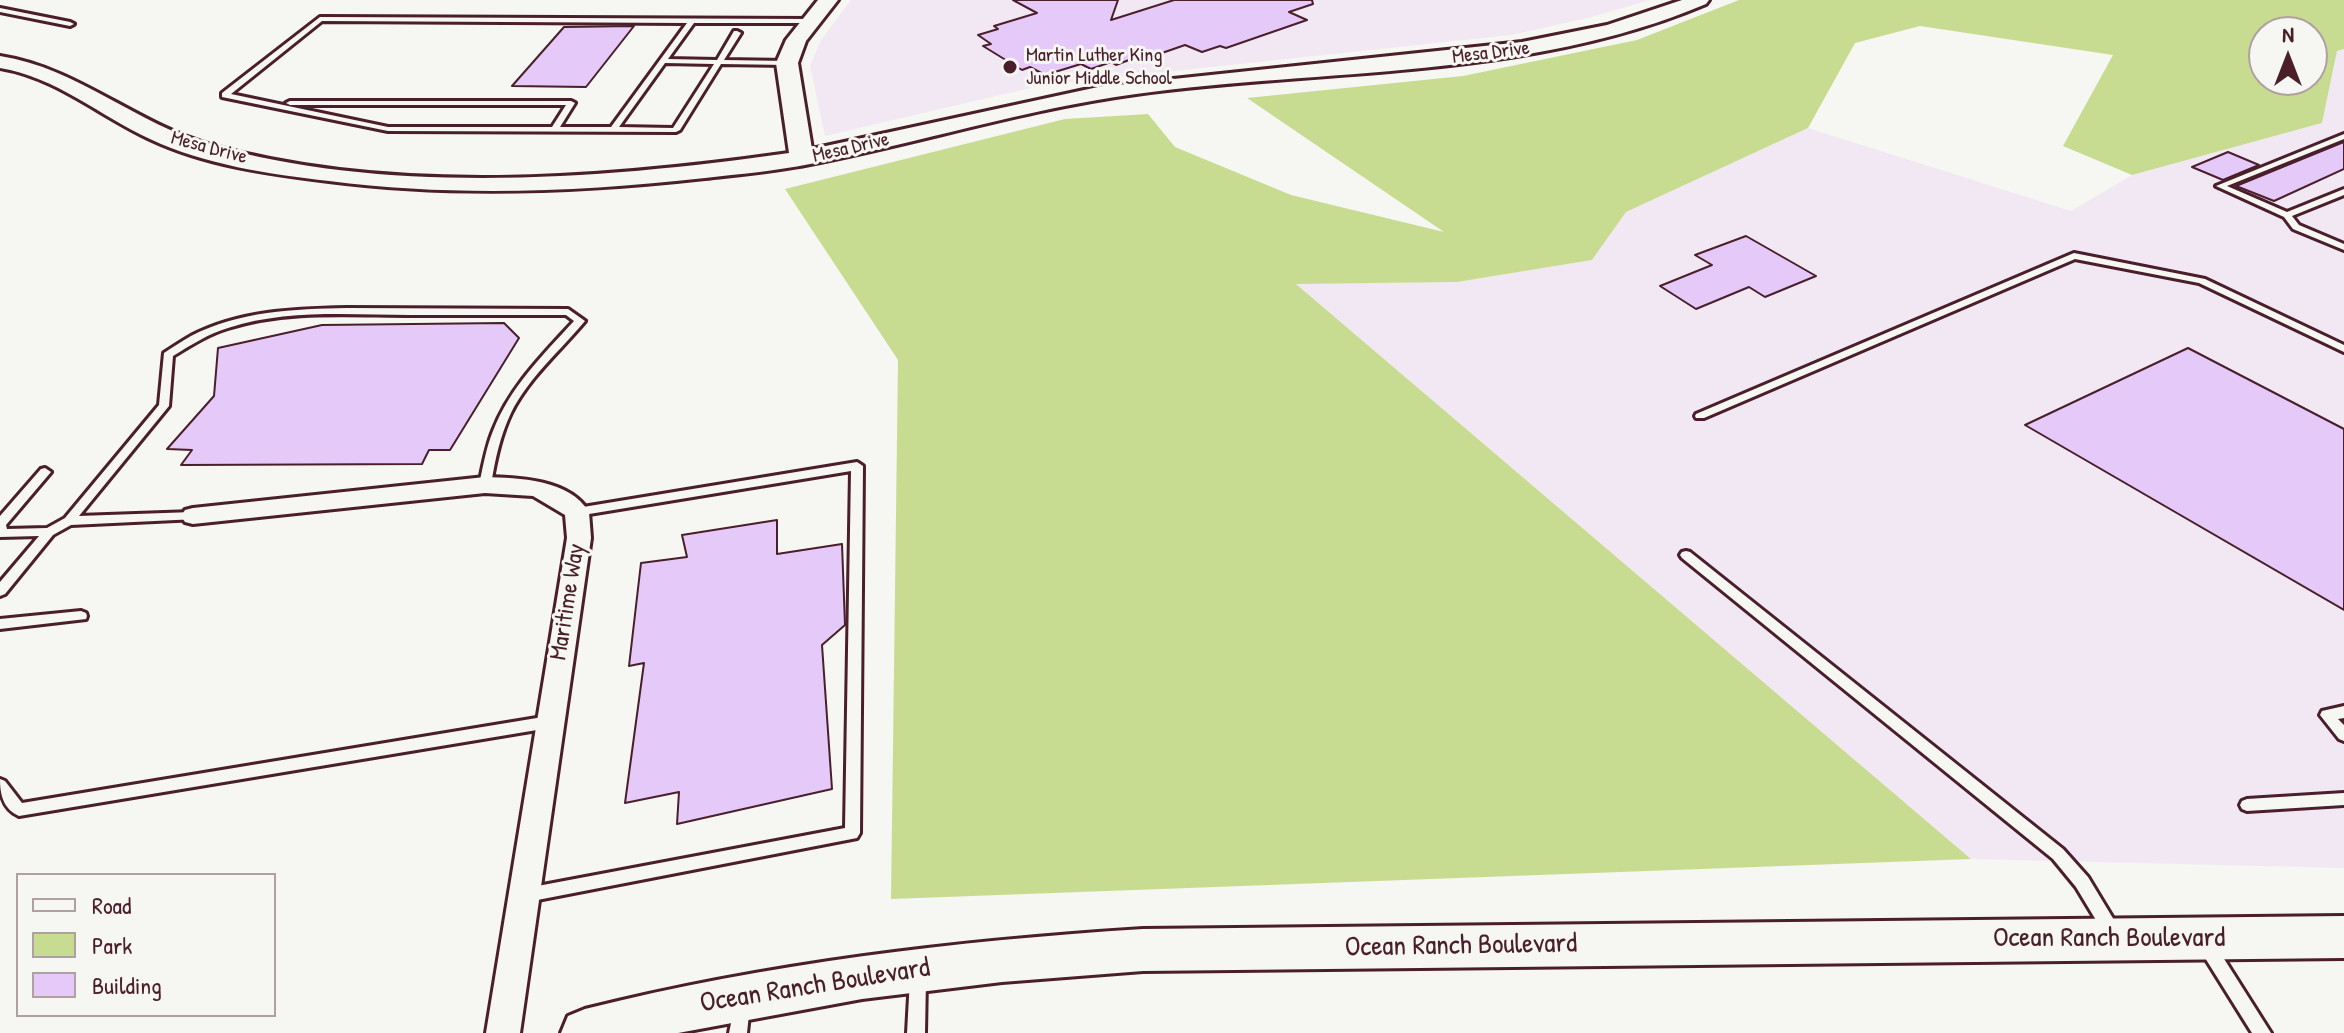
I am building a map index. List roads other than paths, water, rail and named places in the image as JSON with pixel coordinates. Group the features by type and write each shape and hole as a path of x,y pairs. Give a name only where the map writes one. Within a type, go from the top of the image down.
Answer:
{"main road":[{"path":"802,158 787,63 796,40 828,0"},
{"name":"Mesa Drive","path":"4,57 181,144 284,168 340,176 457,183 570,182 689,173 802,158 1092,94 1543,47 1633,23 1699,0"},
{"name":"Ocean Ranch Boulevard","path":"585,1033 741,1014 918,967 1143,950 2344,937"}],"street":[{"name":"Maritime Way","path":"193,516 485,485 517,486 555,493 577,512 579,538 503,1033"}],"lane":[{"path":"0,10 70,24"},
{"path":"737,33 676,130 388,129 225,95 320,19 811,21"},
{"path":"613,130 692,20"},
{"path":"663,61 787,63"},
{"path":"263,103 571,103 554,130"},
{"path":"2344,136 2220,186 2287,215 2296,227 2344,247"},
{"path":"2287,215 2344,192"},
{"path":"1700,416 2074,256 2202,281 2344,349"},
{"path":"0,591 49,532 69,521 164,406 168,355 200,333 269,316 314,312 568,312 580,321 515,393 491,445 485,485"},
{"path":"524,895 852,833 857,466 577,512"},
{"path":"0,529 45,472"},
{"path":"69,521 193,516"},
{"path":"0,529 49,532"},
{"path":"1686,555 2058,854 2082,882 2117,939"},
{"path":"0,624 81,616"},
{"path":"2344,712 2327,715 2344,735"},
{"path":"0,785 19,810 549,722"},
{"path":"2247,805 2344,799"},
{"path":"2203,939 2262,1033"},
{"path":"916,1033 918,967"}],"place":[{"name":"Martin Luther King Junior Middle School","path":"1010,67"}]}
